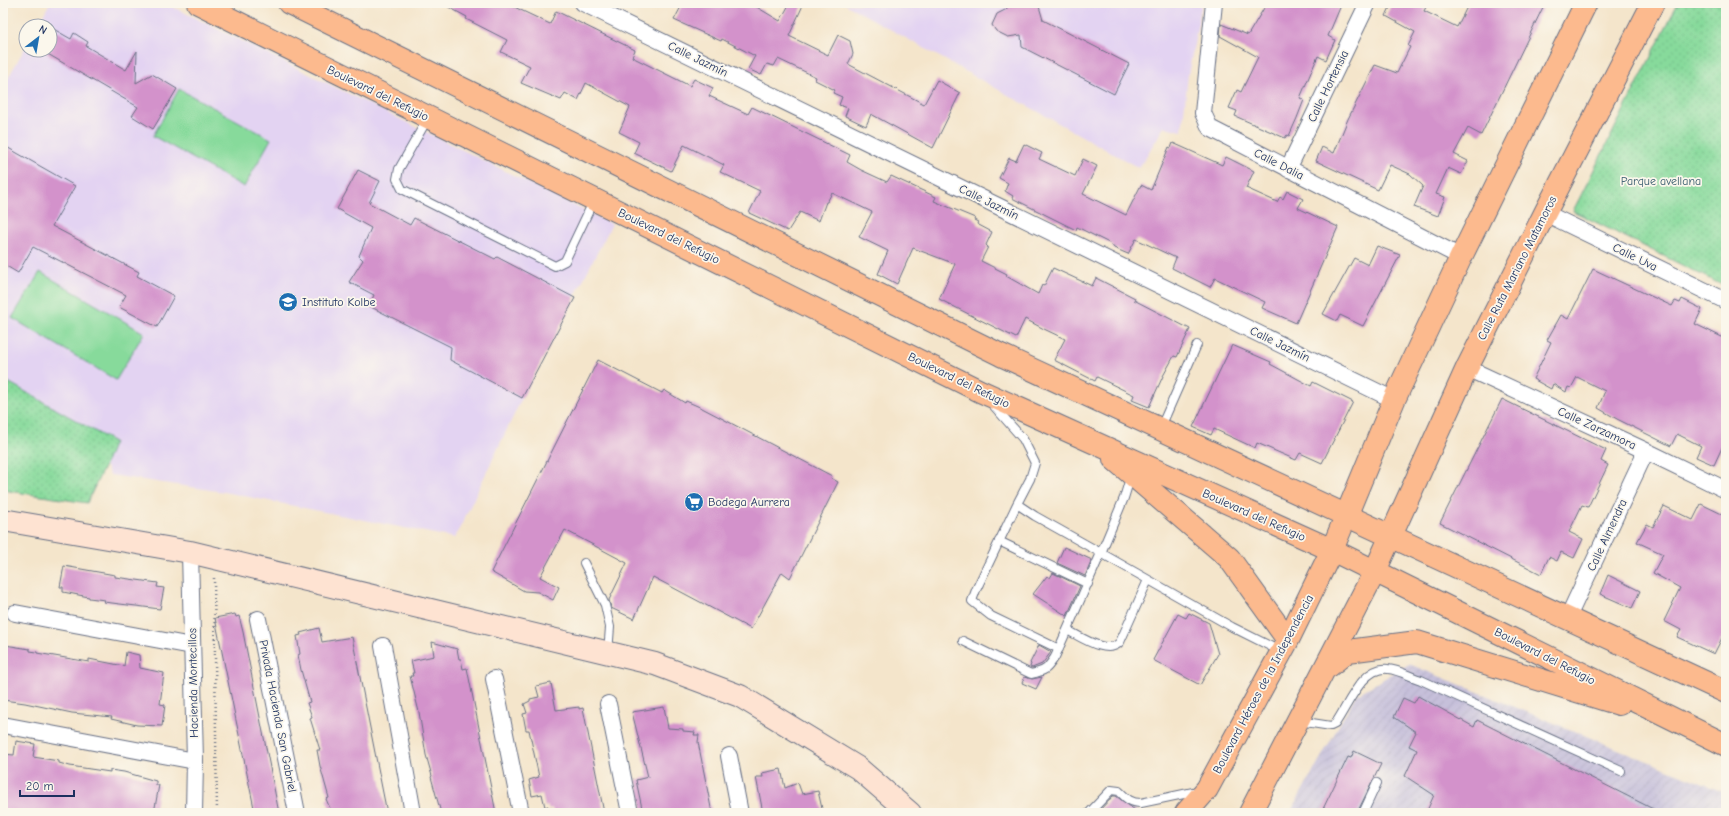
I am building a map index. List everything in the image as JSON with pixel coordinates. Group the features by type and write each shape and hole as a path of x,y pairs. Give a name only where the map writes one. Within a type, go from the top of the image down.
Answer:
{"main road":[{"name":"Boulevard del Refugio","path":"198,3 980,391 1100,446 1134,468 1332,550 1726,745"},
{"path":"289,3 1001,355 1726,692"},
{"path":"1346,516 1394,400 1461,257 1586,3"},
{"name":"Calle Ruta Mariano Matamoros","path":"1375,571 1467,368 1653,3"},
{"path":"1134,468 1229,558 1284,646"},
{"name":"Boulevard Héroes de la Independencia","path":"1186,813 1207,789 1284,646 1332,550 1346,516"},
{"path":"1250,813 1375,571"},
{"path":"1326,668 1348,651 1417,642 1678,722"}],"street":[{"name":"Calle Jazmín","path":"583,3 1394,400"},
{"name":"Calle Dalia","path":"1214,3 1203,113 1210,128 1461,257"},
{"name":"Calle Hortensia","path":"1288,169 1368,3"},
{"name":"Calle Uva","path":"1545,213 1726,301"},
{"name":"Calle Zarzamora","path":"1467,368 1726,490"},
{"name":"Calle Almendra","path":"1567,619 1646,451"},
{"path":"3,520 190,552 655,664 740,696 858,768 910,813"},
{"name":"Hacienda Montecillos","path":"190,552 195,761 194,813"},
{"path":"15,613 192,646"},
{"name":"Privada Hacienda San Gabriel","path":"258,619 297,813"},
{"path":"383,646 413,813"},
{"path":"494,679 521,813"},
{"path":"608,704 630,813"},
{"path":"3,725 195,761"},
{"path":"729,756 740,813"}],"lane":[{"path":"428,118 399,169 397,179 402,189 555,266 565,261 594,199"},
{"path":"1160,429 1197,345"},
{"path":"980,391 1011,423 1023,439 1035,463 1030,480 999,541 972,601 991,616 1059,649"},
{"path":"963,641 1032,674 1043,672 1047,669 1059,649 1088,584 1124,498 1134,468"},
{"path":"1017,504 1035,516 1232,627 1284,646"},
{"path":"999,541 1088,584"},
{"path":"584,563 605,605 610,627 608,653"},
{"path":"1067,630 1103,648 1112,648 1116,646 1120,642 1148,580"},
{"path":"1298,721 1332,726 1339,718 1364,678 1372,673 1388,669 1421,680 1621,771"},
{"path":"1362,813 1377,783"},
{"path":"1089,813 1111,790 1119,791 1128,800 1134,803 1141,803 1207,789"}],"path":[{"path":"214,558 218,813"}],"shaded area":[{"name":"Instituto Kolbe","path":"50,3 165,3 612,224 522,398 455,538 224,492 110,475 105,465 113,442 3,379 3,87 19,58 58,58 58,18 42,18"},
{"path":"1202,3 1188,75 1182,131 1164,127 1139,168 845,4"},
{"path":"1409,664 1726,793 1726,813 1290,813 1356,695"}],"green space":[{"name":"Parque avellana","path":"1678,3 1726,3 1726,287 1573,211"},
{"path":"179,89 271,139 244,187 153,136"},
{"path":"40,272 144,333 116,380 12,318"},
{"path":"3,379 114,442 87,503 3,490"}],"building":[{"path":"441,3 506,3 550,24 556,11 635,50 632,57 690,86 694,79 713,88 709,96 748,114 752,107 850,155 847,162 861,170 887,182 891,176 936,197 934,201 975,218 974,220 978,222 977,224 992,232 986,245 988,247 981,261 1007,274 1006,276 1038,294 1053,268 1092,286 1096,278 1135,298 1134,300 1190,329 1177,357 1174,356 1163,376 1149,407 1132,400 1134,395 1097,377 1095,381 1054,360 1065,339 1025,319 1016,338 939,299 955,264 913,248 897,284 878,274 888,251 859,237 872,212 832,193 826,202 819,221 800,212 788,231 749,213 760,191 720,172 724,165 684,145 671,171 634,153 639,142 619,132 630,107 586,83 578,100 565,93 561,100 521,83 530,66 501,52 507,40 466,19 467,17"},
{"path":"683,3 750,3 780,21 790,3 804,3 789,36 828,55 838,35 850,41 853,54 848,64 924,104 937,80 960,93 933,148 871,114 866,126 845,116 848,108 839,105 842,97 833,93 835,90 815,80 816,77 778,59 774,66 767,64 761,75 748,69 755,56 722,39 721,41 674,20"},
{"path":"1005,3 1038,3 1043,20 1129,64 1114,94 1022,47 1021,35 1008,37 996,31 992,25 997,14 1007,9"},
{"path":"1267,3 1342,3 1328,36 1335,40 1326,60 1318,56 1300,98 1304,100 1297,118 1289,136 1287,135 1285,138 1235,116 1237,111 1229,108 1237,90 1241,92 1258,57 1220,36 1221,24 1248,35"},
{"path":"1392,3 1428,3 1424,11 1457,27 1469,3 1545,3 1481,135 1468,128 1454,154 1468,161 1461,174 1448,168 1436,194 1445,197 1438,216 1414,207 1423,186 1410,174 1390,165 1378,190 1316,161 1322,147 1334,153 1348,119 1375,65 1397,73 1410,47 1408,46 1415,32 1386,16"},
{"path":"58,32 71,39 74,33 88,42 86,46 126,70 137,51 136,83 152,74 177,89 153,129 132,116 138,107 55,58 58,58"},
{"path":"1173,143 1222,165 1226,157 1254,171 1246,188 1277,202 1280,197 1283,199 1287,191 1303,199 1298,208 1338,227 1296,323 1262,308 1265,302 1215,278 1210,287 1172,268 1176,258 1136,239 1128,254 1114,248 1111,244 1077,227 1076,230 1012,198 1013,196 1005,191 1008,183 999,178 1009,158 1016,161 1024,144 1042,153 1039,159 1075,176 1083,159 1097,166 1083,194 1126,215 1141,185 1151,190 1169,147 1171,148"},
{"path":"3,145 75,186 52,226 139,272 137,276 174,296 157,327 119,307 126,295 33,247 18,273 3,264"},
{"path":"358,170 380,181 369,203 410,225 414,218 495,259 497,257 575,298 522,398 450,360 451,347 369,306 374,295 349,282 363,260 359,256 371,228 337,209"},
{"path":"1377,246 1400,255 1363,326 1340,315 1337,321 1323,314 1354,258 1368,265"},
{"path":"1593,269 1672,306 1675,301 1680,303 1682,299 1702,309 1695,324 1726,339 1726,439 1714,465 1696,457 1701,446 1677,434 1671,446 1598,408 1605,391 1577,377 1571,388 1568,387 1566,392 1553,384 1551,389 1533,379 1551,342 1547,340 1561,315 1568,319"},
{"path":"1232,345 1271,362 1270,364 1311,386 1313,382 1353,402 1322,463 1300,453 1296,460 1257,443 1255,448 1214,429 1211,435 1193,427"},
{"path":"598,360 662,393 664,390 685,403 686,401 702,408 832,476 831,478 838,482 790,578 782,572 751,629 653,577 634,619 611,608 609,600 627,563 565,530 540,577 559,587 553,600 538,592 524,591 491,572"},
{"path":"1502,399 1606,450 1601,461 1608,465 1588,507 1582,505 1569,532 1583,539 1574,558 1561,552 1557,561 1549,557 1541,574 1440,523"},
{"path":"1701,504 1726,516 1726,630 1714,654 1677,637 1681,630 1664,621 1680,588 1653,573 1663,554 1637,542 1647,524 1653,527 1664,506 1693,520"},
{"path":"1064,547 1092,560 1085,576 1057,563"},
{"path":"64,566 115,575 115,577 158,583 157,587 164,588 160,609 104,602 105,600 63,592 63,587 60,587"},
{"path":"1053,573 1080,586 1067,616 1033,594 1047,576 1050,578"},
{"path":"1608,575 1640,591 1632,608 1600,594"},
{"path":"1189,613 1209,623 1218,654 1200,685 1153,660 1178,614 1186,618"},
{"path":"235,614 236,617 239,616 243,632 279,813 255,813 215,618"},
{"path":"319,628 322,642 352,637 387,813 332,813 326,799 329,798 317,750 320,750 307,703 310,702 298,655 300,654 297,636 301,635 300,633"},
{"path":"432,642 457,649 463,669 467,668 496,813 441,813 426,755 419,712 410,676 413,676 412,673 414,673 411,661 434,656"},
{"path":"5,645 30,649 30,651 37,653 89,662 89,659 124,666 126,652 139,655 140,668 164,673 160,704 165,705 162,726 137,725 111,719 112,717 72,713 3,700 3,655"},
{"path":"1039,645 1051,652 1042,664 1032,668 1030,667 1030,663"},
{"path":"1025,677 1032,679 1042,677 1036,689 1022,683"},
{"path":"551,683 556,710 579,707 579,709 583,708 604,813 553,813 552,808 548,809 548,806 545,807 542,794 532,796 529,780 539,777 529,730 526,730 523,714 527,713 524,704 530,701 530,699 539,697 536,686"},
{"path":"1418,696 1474,727 1477,720 1661,813 1426,813 1434,795 1405,776 1417,750 1409,746 1416,732 1394,717 1403,698 1414,703"},
{"path":"664,707 668,728 683,729 683,731 695,732 694,735 699,735 698,742 712,813 643,813 636,780 648,777 632,712"},
{"path":"16,741 35,744 33,757 59,761 59,763 70,766 110,772 110,770 124,772 156,781 156,785 159,785 154,813 44,813 3,811 3,754 14,755"},
{"path":"1354,751 1381,764 1357,813 1321,813 1348,757 1351,758"},
{"path":"781,769 785,788 798,783 802,794 818,791 823,813 763,813 756,777 763,777 762,773"},
{"path":"1113,796 1116,796 1139,813 1097,813"}],"place":[{"name":"Instituto Kolbe","path":"288,302"},
{"name":"Bodega Aurrera","path":"694,502"}]}
